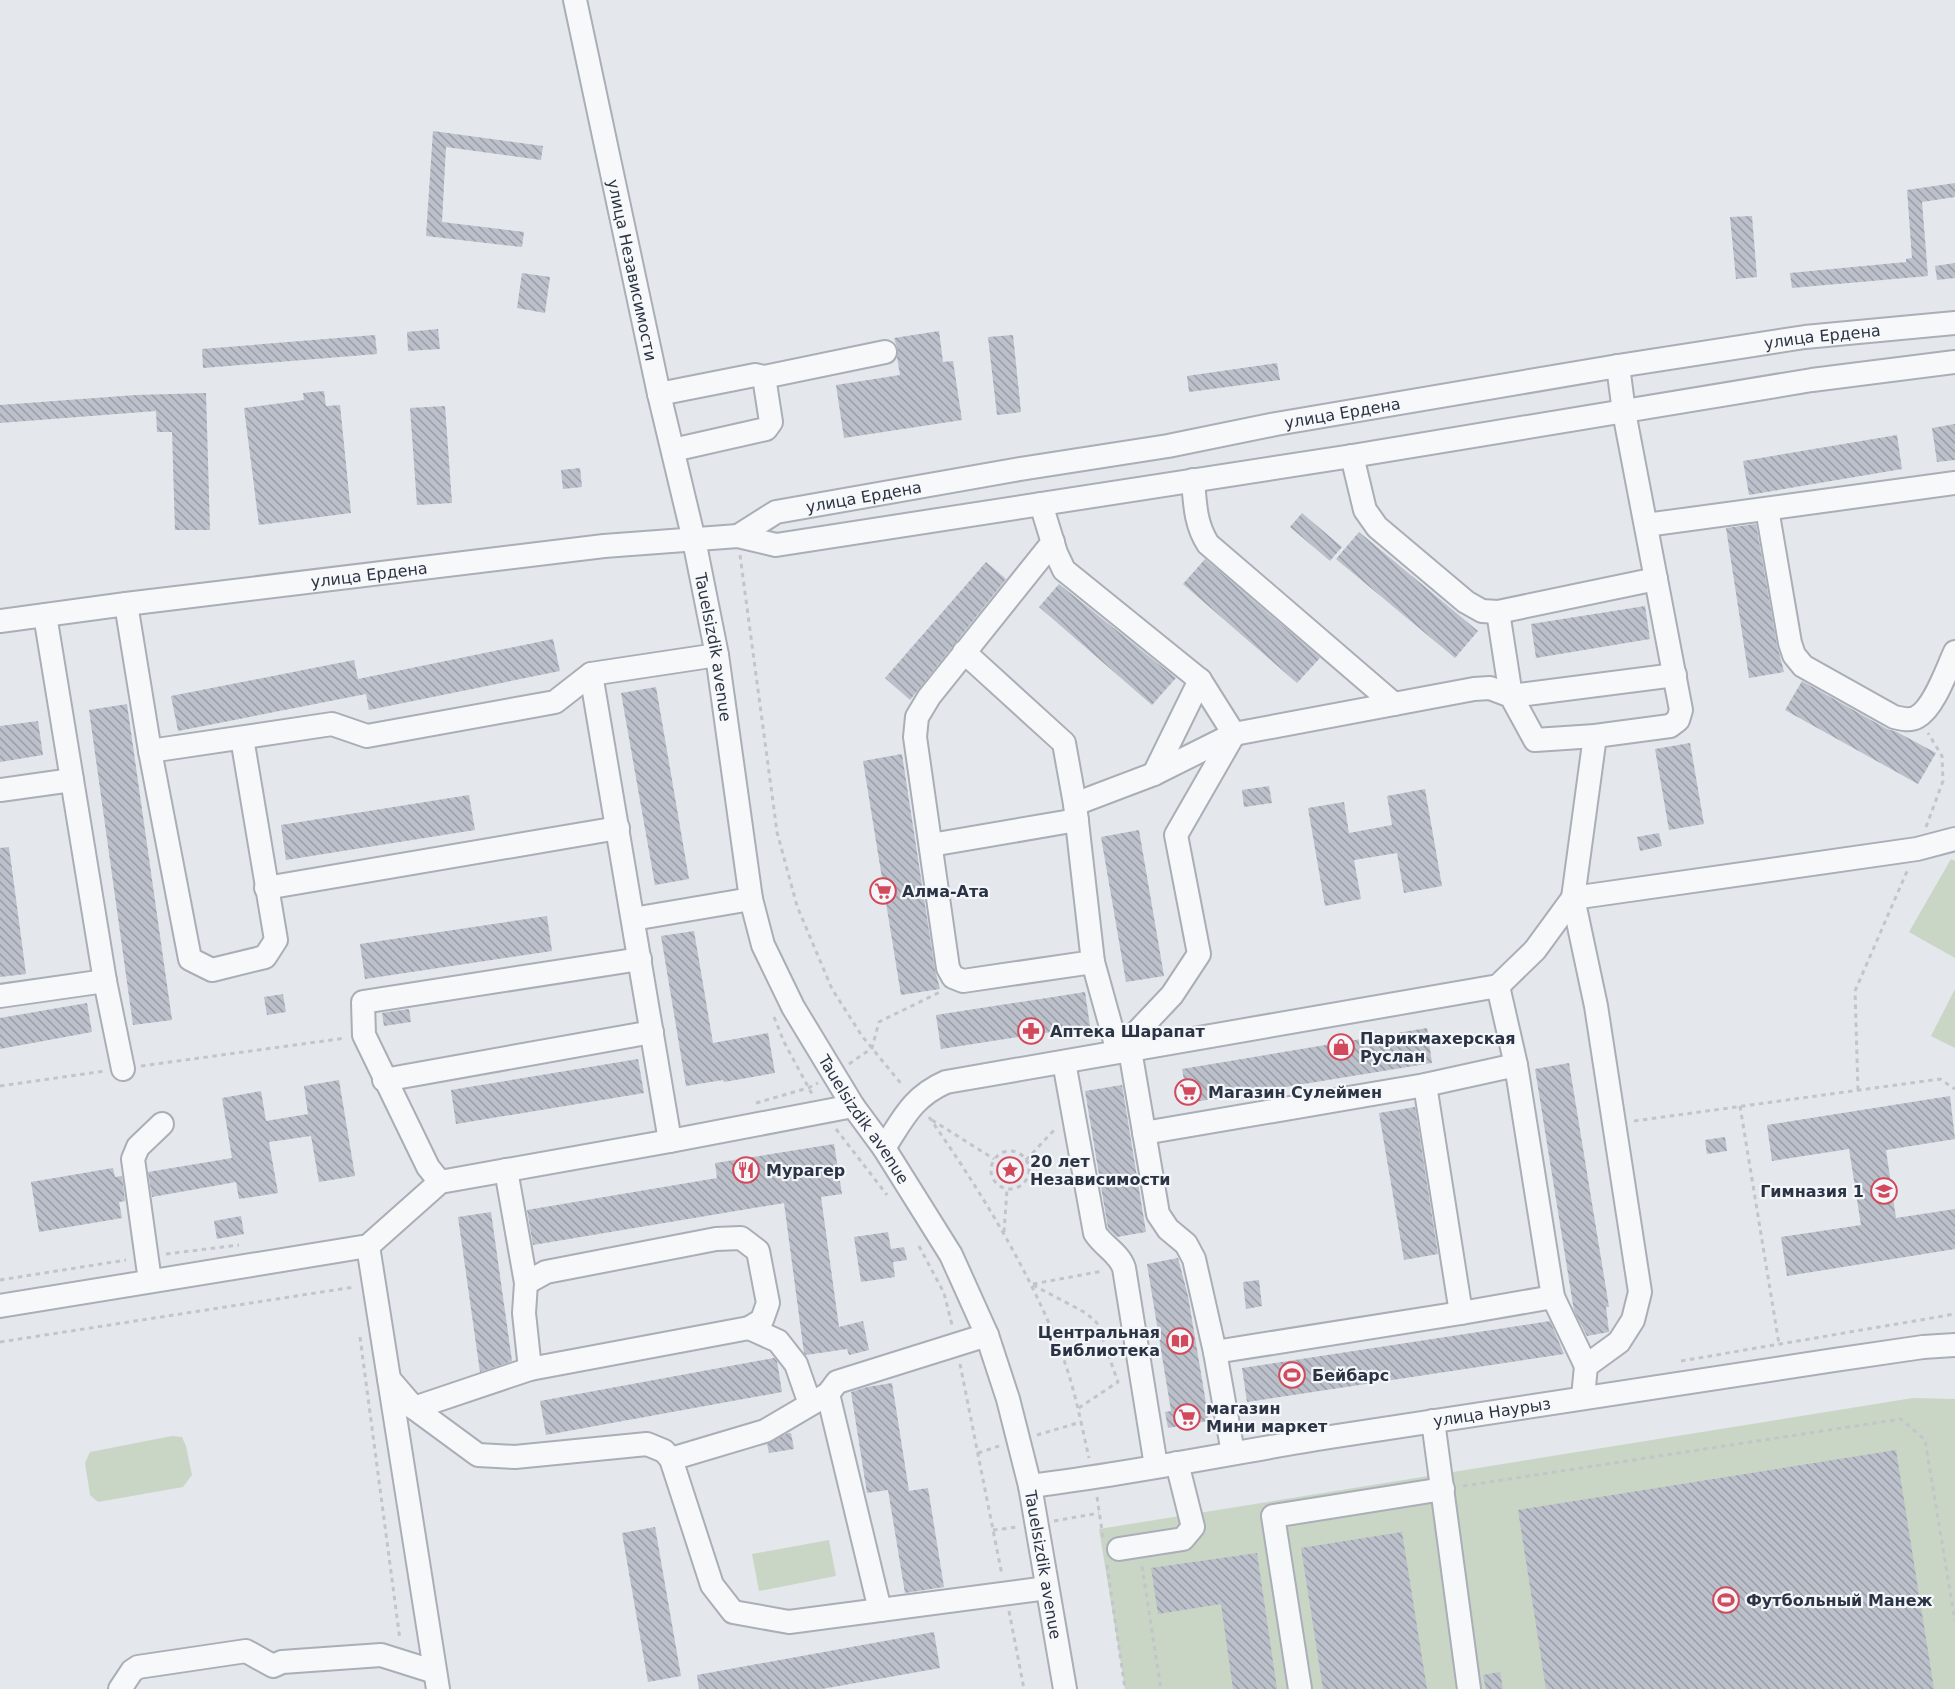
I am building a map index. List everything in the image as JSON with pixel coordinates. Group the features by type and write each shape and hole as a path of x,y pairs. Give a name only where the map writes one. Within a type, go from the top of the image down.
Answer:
{"street":[{"name":"улица Независимости","path":"575,0 659,394 694,540"},
{"name":"улица Ердена","path":"738,536 776,512 1020,469 1168,446 1276,424 1805,337 1955,323"},
{"path":"659,394 755,375 764,377 885,352"},
{"name":"улица Ердена","path":"0,621 604,546 738,536 776,545 1352,456 1812,380 1955,362"},
{"path":"1498,612 1511,696 1534,740 1595,736 1670,726 1678,720 1681,710 1624,412 1618,366"},
{"path":"673,450 766,429 771,422 764,377"},
{"path":"1352,456 1365,510 1377,527 1466,602 1482,611 1498,612 1656,579"},
{"path":"1193,480 1196,519 1200,532 1208,544 1394,704"},
{"path":"1646,525 1955,483"},
{"path":"1041,504 1056,553 1064,570 1200,680 1234,734"},
{"path":"1767,509 1790,643 1794,655 1803,666 1894,717 1906,720 1917,717 1928,708 1955,652"},
{"name":"Tauelsizdik avenue","path":"694,540 717,655 751,899 763,945 793,1007 951,1255 987,1335 1008,1398 1030,1486 1065,1689"},
{"path":"1053,542 928,697 917,717 915,737 948,968 953,977 963,981 1093,962"},
{"path":"126,604 150,752 190,959 212,970 265,957 276,940 242,738"},
{"path":"45,615 105,981 123,1069"},
{"path":"964,652 1064,743 1076,812 1093,962 1124,1051 1144,1133 1158,1214 1168,1229 1186,1244 1194,1259 1215,1352 1233,1453"},
{"path":"150,752 332,724 367,736 555,702 591,674 717,655"},
{"path":"591,674 670,1141"},
{"path":"931,845 1076,812 1234,734 1474,689 1490,688 1511,696 1675,675"},
{"path":"1154,774 1200,680"},
{"path":"1124,1051 1172,994 1199,954 1176,835 1234,734"},
{"path":"1586,1366 1619,1342 1633,1320 1640,1292 1596,1006 1574,898 1595,736"},
{"path":"0,790 72,780"},
{"path":"266,888 618,828"},
{"path":"884,1148 922,1109 930,1089 946,1082 1498,986 1535,950 1574,898 1917,849 1955,839"},
{"path":"633,919 751,899"},
{"path":"440,1182 428,1167 364,1035 363,1002 640,959"},
{"path":"0,996 105,981"},
{"path":"1498,986 1515,1065 1553,1297 1586,1366 1583,1397"},
{"path":"384,1080 652,1032"},
{"path":"1064,1062 1095,1233 1098,1239 1117,1255 1124,1268 1167,1465 1193,1527 1183,1539 1117,1551"},
{"path":"1144,1133 1425,1084 1515,1065"},
{"path":"1425,1084 1461,1313"},
{"path":"0,1306 358,1248 440,1182 854,1106"},
{"path":"150,1281 133,1159 138,1147 162,1124"},
{"path":"506,1170 526,1283 524,1313 530,1369"},
{"path":"414,1408 530,1369 749,1328 762,1320 768,1303 758,1251 741,1238 717,1239 546,1272 526,1283"},
{"path":"358,1248 364,1285 389,1379 437,1681"},
{"path":"1215,1352 1553,1297"},
{"path":"749,1328 778,1341 819,1399 880,1610"},
{"path":"670,1459 765,1431 819,1399 837,1382 987,1335"},
{"name":"улица Наурыз","path":"1030,1486 1094,1478 1233,1453 1583,1397 1923,1347 1955,1345"},
{"path":"389,1379 414,1408 478,1455 515,1457 647,1444 664,1450 670,1459 712,1585 733,1612 789,1622 1047,1588"},
{"path":"1433,1421 1469,1689"},
{"path":"1300,1689 1273,1516 1443,1490"},
{"path":"120,1689 132,1671 138,1667 246,1651 273,1666 282,1662 381,1655 402,1660 437,1681"}],"path":[{"path":"738,536 777,832 797,906 832,988 862,1036 922,1109 1004,1234 1031,1284 1062,1354 1094,1478 1161,1689"},
{"path":"1858,1090 1855,991 1917,849 1943,781 1942,756 1917,717"},
{"path":"872,1048 879,1022 963,981"},
{"path":"0,1086 364,1035"},
{"path":"1614,1124 1940,1079 1955,1089"},
{"path":"1740,1106 1779,1344"},
{"path":"922,1109 994,1159"},
{"path":"1026,1160 1073,1110"},
{"path":"1010,1151 1020,1153 1026,1160 1029,1168 1028,1177 1023,1185 1016,1189 1007,1189 998,1185 992,1178 991,1168 994,1159 1001,1153 1010,1151"},
{"path":"1004,1234 1007,1189"},
{"path":"0,1342 364,1285 358,1248"},
{"path":"1031,1284 1124,1268"},
{"path":"1031,1284 1086,1313 1097,1323 1118,1382 1077,1409"},
{"path":"360,1334 402,1660"},
{"path":"1443,1490 1901,1419 1925,1440 1955,1621"},
{"path":"1117,1551 1125,1689"}],"green space":[{"path":"1951,859 1955,861 1955,958 1909,932"},
{"path":"1955,989 1955,1048 1931,1036"},
{"path":"1913,1398 1955,1399 1955,1689 1125,1689 1099,1529"},
{"path":"172,1436 182,1437 186,1446 192,1475 183,1487 98,1502 90,1495 85,1463 90,1452"},
{"path":"829,1540 836,1576 759,1591 752,1554"}],"building":[{"path":"433,131 543,146 541,160 446,147 442,222 524,232 522,247 426,236"},
{"path":"1955,183 1955,197 1922,202 1928,276 1792,288 1790,273 1906,262 1906,259 1912,258 1907,190"},
{"path":"1752,216 1757,277 1736,279 1730,217"},
{"path":"1955,263 1955,278 1937,280 1935,266"},
{"path":"522,273 550,277 545,313 517,308"},
{"path":"438,329 440,349 408,351 407,332"},
{"path":"939,331 943,362 953,361 962,420 844,438 836,385 900,375 898,350 894,338"},
{"path":"375,335 377,354 203,368 202,349"},
{"path":"1013,335 1021,412 997,415 988,337"},
{"path":"1277,363 1280,380 1189,392 1187,376"},
{"path":"324,391 326,406 340,405 351,513 259,525 244,408 304,400 303,393"},
{"path":"206,393 210,530 175,530 172,432 157,432 156,411 0,423 0,405 136,395"},
{"path":"445,406 452,503 417,505 410,408"},
{"path":"1955,424 1955,460 1937,462 1932,428"},
{"path":"1897,435 1902,469 1749,495 1743,461"},
{"path":"580,468 582,487 563,489 561,470"},
{"path":"1302,513 1342,547 1330,561 1290,527"},
{"path":"1756,524 1777,645 1784,672 1749,678 1726,528"},
{"path":"1359,532 1478,631 1455,658 1336,559"},
{"path":"1205,559 1320,658 1297,683 1183,584"},
{"path":"986,562 1006,579 910,700 885,678"},
{"path":"1059,584 1176,678 1152,705 1039,607"},
{"path":"1645,606 1650,639 1536,658 1531,624"},
{"path":"553,639 560,671 369,710 366,694 178,731 171,696 354,660 358,679"},
{"path":"1802,681 1887,729 1936,753 1918,784 1785,710"},
{"path":"656,687 689,879 655,885 621,693"},
{"path":"127,704 172,1020 133,1025 89,710"},
{"path":"38,721 43,755 0,762 0,726"},
{"path":"1690,743 1704,824 1669,830 1655,749"},
{"path":"902,754 935,970 940,989 901,995 863,761"},
{"path":"1269,786 1272,803 1244,807 1242,790"},
{"path":"1425,789 1442,886 1404,893 1397,853 1354,860 1361,899 1325,906 1308,808 1344,802 1349,833 1392,825 1387,796"},
{"path":"469,795 475,830 286,860 281,825"},
{"path":"1139,830 1164,976 1126,982 1101,837"},
{"path":"1659,833 1662,846 1640,851 1637,837"},
{"path":"9,847 26,974 0,977 0,848"},
{"path":"547,916 552,951 365,979 360,944"},
{"path":"694,931 713,1043 768,1033 775,1073 686,1086 661,936"},
{"path":"1085,992 1090,1026 941,1049 936,1015"},
{"path":"283,994 286,1012 267,1015 264,997"},
{"path":"87,1003 92,1032 0,1049 0,1018"},
{"path":"409,1009 411,1022 384,1026 382,1013"},
{"path":"1427,1028 1432,1063 1188,1103 1182,1069"},
{"path":"638,1059 644,1093 456,1124 451,1090"},
{"path":"1569,1063 1609,1307 1606,1307 1609,1332 1587,1336 1574,1311 1535,1069"},
{"path":"339,1080 355,1176 319,1182 311,1136 269,1142 278,1193 239,1199 236,1182 152,1197 148,1172 232,1158 222,1098 261,1091 266,1121 308,1114 304,1086"},
{"path":"1122,1085 1146,1232 1117,1237 1108,1228 1085,1091"},
{"path":"1950,1096 1955,1139 1886,1150 1896,1218 1955,1209 1955,1249 1787,1276 1781,1237 1861,1225 1849,1149 1772,1161 1767,1125"},
{"path":"1415,1107 1438,1254 1404,1260 1379,1113"},
{"path":"1725,1137 1727,1151 1707,1154 1705,1140"},
{"path":"834,1144 842,1194 821,1197 839,1327 863,1321 869,1350 849,1355 847,1349 806,1355 804,1353 784,1203 533,1245 527,1210 717,1178 715,1163"},
{"path":"113,1168 115,1177 122,1176 125,1201 119,1202 122,1218 39,1232 31,1182"},
{"path":"491,1212 512,1361 480,1372 458,1217"},
{"path":"241,1216 244,1234 217,1239 214,1221"},
{"path":"888,1232 891,1249 904,1247 907,1260 893,1262 895,1277 861,1282 854,1237"},
{"path":"1178,1258 1188,1296 1209,1421 1168,1428 1165,1412 1171,1411 1147,1264"},
{"path":"1259,1280 1262,1306 1246,1309 1243,1282"},
{"path":"1550,1321 1564,1354 1247,1402 1242,1368"},
{"path":"774,1358 777,1361 782,1392 546,1435 540,1401"},
{"path":"892,1383 909,1491 928,1488 944,1587 905,1593 888,1490 867,1493 851,1392"},
{"path":"791,1433 794,1449 769,1453 767,1444"},
{"name":"Футбольный Манеж","path":"1896,1450 1934,1689 1546,1689 1518,1510"},
{"path":"655,1527 681,1676 648,1682 622,1533"},
{"path":"1402,1532 1427,1689 1323,1689 1301,1548"},
{"path":"1257,1553 1277,1689 1233,1689 1221,1604 1158,1614 1151,1568"},
{"path":"934,1632 940,1668 822,1689 699,1689 697,1675"},
{"path":"1500,1672 1503,1689 1486,1689 1483,1675"}],"place":[{"name":"Алма-Ата","path":"883,891"},
{"name":"Аптека Шарапат","path":"1031,1031"},
{"name":"Парикмахерская Руслан","path":"1341,1047"},
{"name":"Магазин Сулеймен","path":"1188,1092"},
{"name":"Мурагер","path":"746,1170"},
{"name":"20 лет Независимости","path":"1010,1170"},
{"name":"Гимназия 1","path":"1884,1191"},
{"name":"Центральная Библиотека","path":"1180,1341"},
{"name":"Бейбарс","path":"1292,1375"},
{"name":"магазин Мини маркет","path":"1187,1417"},
{"name":"Футбольный Манеж","path":"1726,1600"}]}
